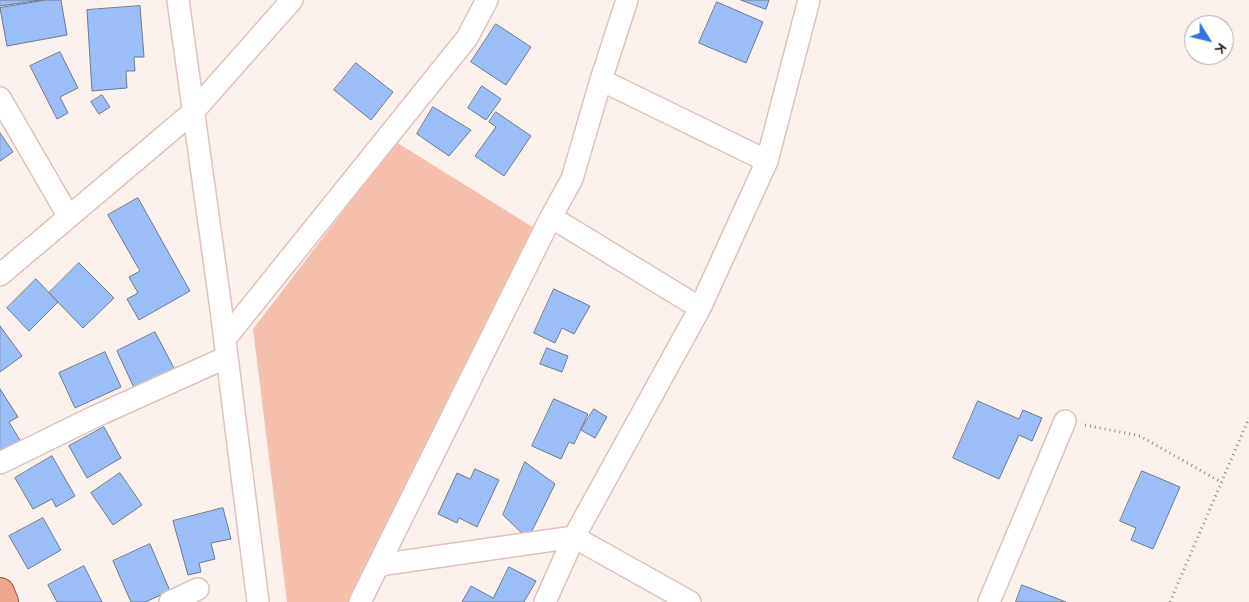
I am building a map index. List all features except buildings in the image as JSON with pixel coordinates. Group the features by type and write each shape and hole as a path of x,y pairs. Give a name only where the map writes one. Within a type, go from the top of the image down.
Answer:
{"main road":[{"path":"0,592 4,602"}],"street":[{"path":"178,0 226,348 258,602"},
{"path":"0,275 193,112 292,0"},
{"path":"0,463 94,417 226,348 467,38 487,0"},
{"path":"360,602 572,178 627,0"},
{"path":"544,602 574,537 700,308 767,161 809,0"},
{"path":"601,80 767,161"},
{"path":"0,98 69,217"},
{"path":"551,217 700,308"},
{"path":"989,602 1065,421"},
{"path":"379,566 574,537 690,602"},
{"path":"170,602 198,589"}],"path":[{"path":"1170,602 1249,418"},
{"path":"1065,421 1140,436 1221,482"}],"shaded area":[{"path":"396,142 539,231 352,602 287,602 253,329"}]}
